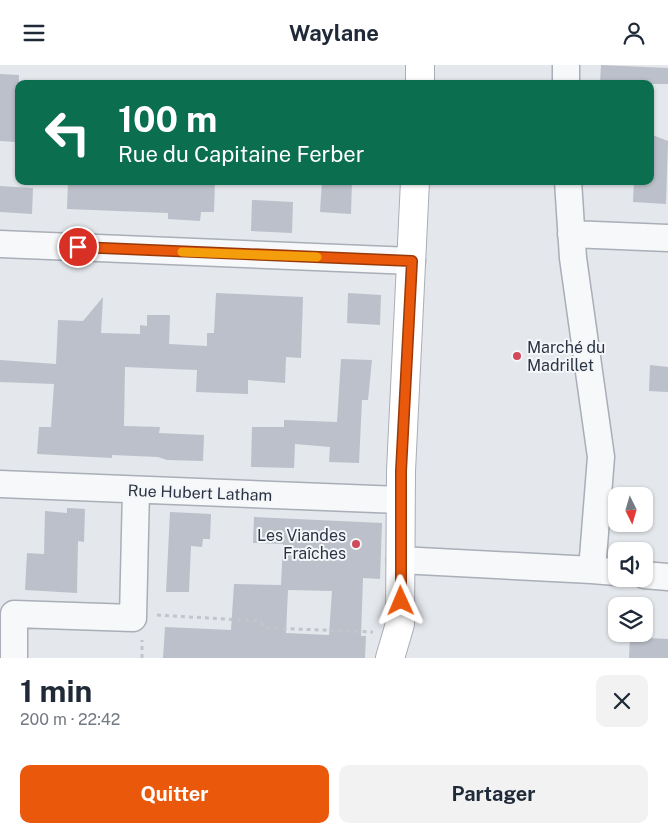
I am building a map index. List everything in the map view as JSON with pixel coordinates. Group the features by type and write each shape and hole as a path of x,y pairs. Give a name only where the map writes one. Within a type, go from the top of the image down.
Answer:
{"street":[{"path":"420,65 420,80"},
{"path":"566,65 566,80"},
{"path":"390,658 390,628 400,560 400,500 415,185"},
{"path":"400,560 604,571 601,457 587,371 568,185"},
{"path":"572,234 668,239"},
{"path":"0,244 412,261"},
{"name":"Rue Hubert Latham","path":"0,484 400,500"},
{"path":"14,658 14,614 133,618 136,490"},
{"path":"653,576 668,577"},
{"path":"390,628 407,658"}],"path":[{"path":"133,618 143,615 258,621 268,628 390,628"}],"building":[{"path":"601,65 668,68 668,84 654,84 654,80 600,80"},
{"path":"0,74 19,75 19,80 15,80 15,142 0,141"},
{"path":"654,136 668,141 666,204 633,202 634,185 654,185"},
{"path":"68,185 215,185 214,212 201,212 200,221 168,219 168,213 67,209"},
{"path":"322,185 352,185 351,214 320,212"},
{"path":"0,186 33,188 32,214 0,212"},
{"path":"252,200 293,202 292,233 251,231"},
{"path":"216,293 303,297 301,358 286,357 285,383 248,380 248,394 196,392 197,370 125,367 124,426 160,427 159,433 204,435 203,461 112,455 112,458 37,454 39,427 51,427 54,384 0,382 0,360 56,364 58,320 83,321 103,297 101,333 140,334 140,325 147,326 147,315 170,315 169,344 207,346 207,333 214,333"},
{"path":"348,293 381,295 380,325 347,323"},
{"path":"341,359 372,360 368,400 362,400 359,463 329,462 330,447 295,444 294,468 251,467 252,427 284,427 284,420 337,422"},
{"path":"650,365 668,367 668,392 649,391"},
{"path":"67,508 85,509 84,542 78,541 77,593 25,590 27,553 44,554 45,511 67,513"},
{"path":"170,512 211,514 210,539 203,539 202,547 191,546 189,592 166,592"},
{"path":"254,517 382,523 380,579 363,578 361,636 366,636 365,658 163,658 165,627 231,630 234,584 281,585 283,544 253,543","holes":["288,590 332,591 329,635 286,633"]},
{"path":"653,638 668,639 668,658 629,658 630,642 653,642"}],"slow traffic":[{"path":"182,252 317,257"}],"place":[{"name":"Marché du Madrillet","path":"517,356"},
{"name":"Les Viandes Fraîches","path":"356,544"}],"route":[{"path":"78,247 412,261 400,500 401,601"}]}
